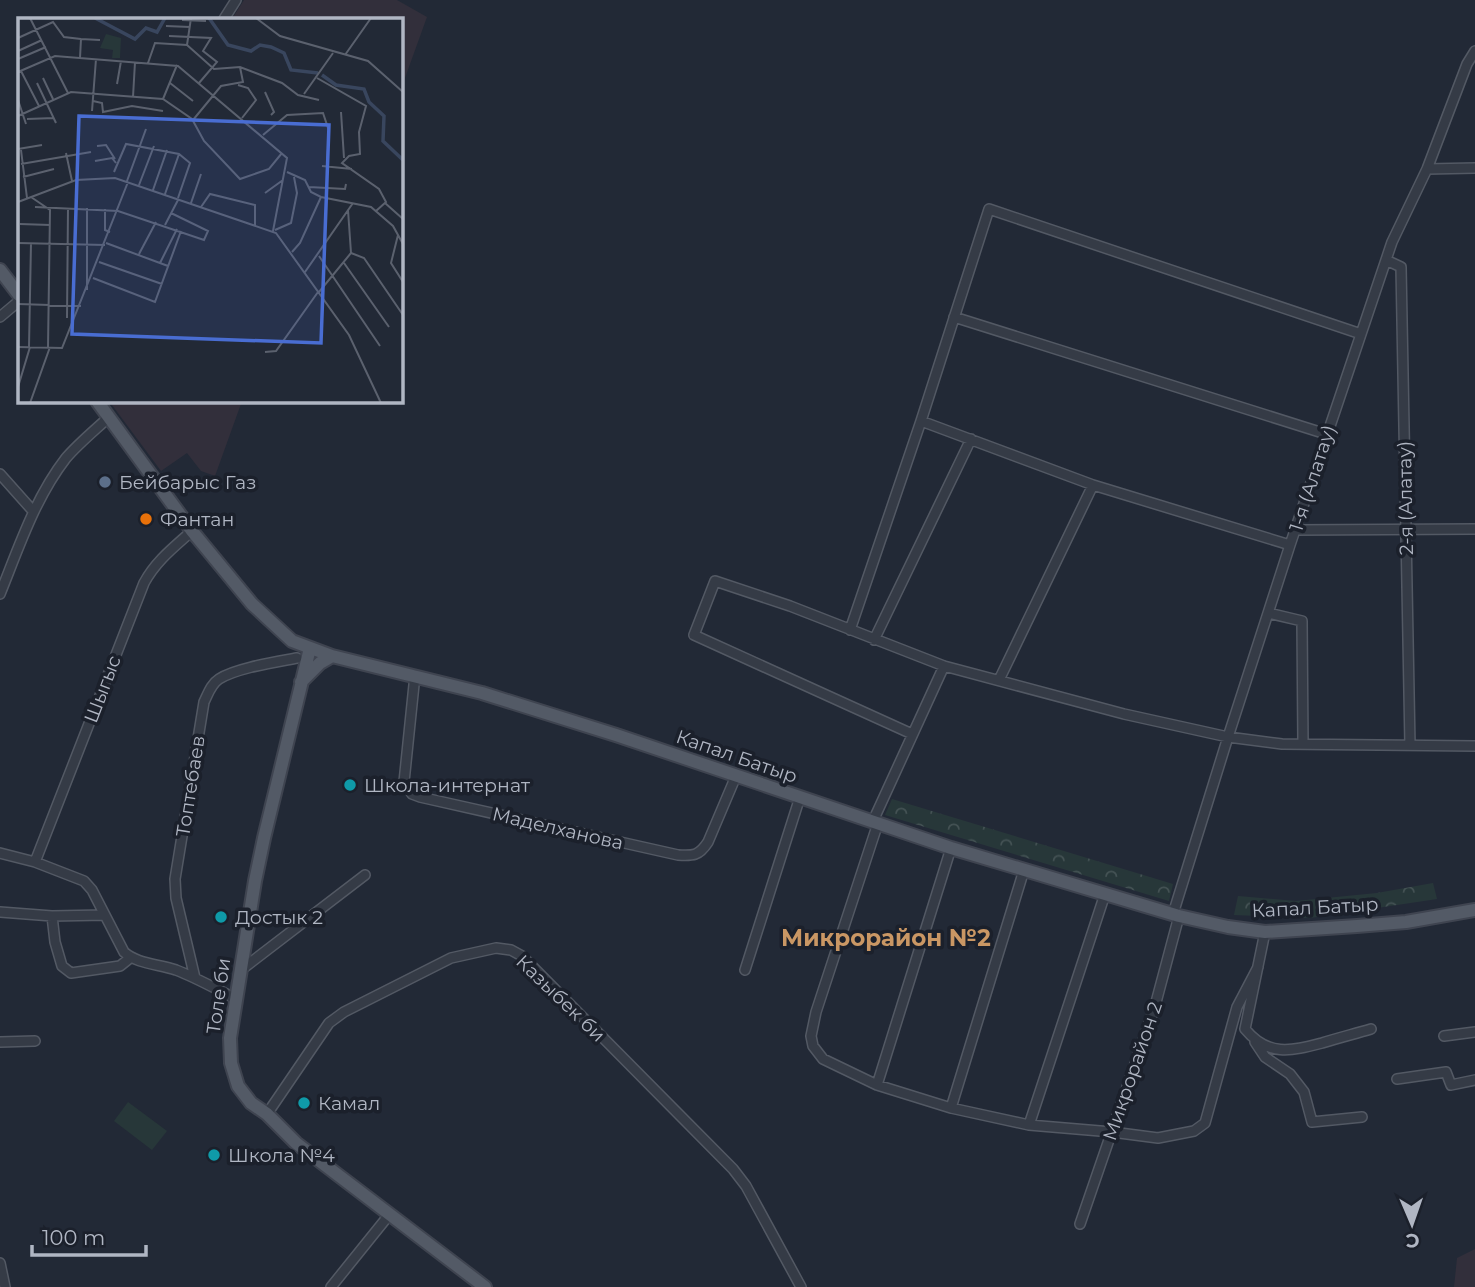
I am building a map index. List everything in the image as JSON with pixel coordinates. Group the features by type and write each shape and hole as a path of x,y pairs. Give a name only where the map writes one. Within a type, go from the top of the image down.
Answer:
{"main road":[{"path":"0,270 18,294"},
{"name":"Капал Батыр","path":"98,402 192,531 252,604 292,641 310,648 332,656 482,693 592,727 951,848 1176,915 1228,927 1265,932 1406,922 1475,910"},
{"path":"292,641 301,682"},
{"name":"Толе би","path":"310,648 264,838 230,1038 231,1063 238,1086 251,1103 267,1114 296,1143 485,1287"},
{"path":"301,682 320,663 332,656"}],"street":[{"path":"225,18 236,0"},
{"name":"1-я (Алатау)","path":"1176,915 1228,737 1392,242 1427,169 1467,64 1475,51"},
{"path":"1427,169 1475,168"},
{"path":"850,630 989,209 1361,334"},
{"name":"2-я (Алатау)","path":"1386,260 1401,267 1410,745"},
{"path":"0,317 18,302"},
{"path":"954,317 1326,435"},
{"path":"0,594 33,511 66,458 109,417"},
{"path":"921,421 1093,485 1290,545"},
{"path":"874,640 971,439"},
{"path":"0,474 33,511"},
{"path":"999,680 1093,485"},
{"path":"1295,530 1475,529"},
{"name":"Шыгыс","path":"34,862 144,583 163,556 192,531"},
{"path":"912,734 694,635 715,582 790,606 944,666 1124,714 1228,737 1282,744 1475,746"},
{"path":"1268,613 1302,621 1303,744"},
{"name":"Топтебаев","path":"195,978 176,898 175,879 204,702 210,688 219,679 237,671 297,658"},
{"path":"944,666 875,822 816,1012 811,1036 813,1046 822,1059 877,1085 951,1108 1029,1125 1158,1138 1194,1131 1205,1123 1237,1007 1258,967"},
{"name":"Маделханова","path":"415,675 404,782 412,794 420,797 688,856 702,851 708,842 736,776"},
{"path":"745,970 800,797"},
{"path":"877,1085 951,848"},
{"path":"0,853 34,862 84,881 92,890 124,952 130,958 172,969 236,999"},
{"path":"951,1108 1024,870"},
{"path":"241,970 365,875"},
{"path":"1029,1125 1105,894"},
{"path":"0,912 52,916 105,915"},
{"name":"Микрорайон 2","path":"1080,1224 1155,1006 1176,915"},
{"path":"52,916 62,967 71,973 120,966 130,958"},
{"path":"1265,932 1245,1029 1265,1057 1290,1074 1304,1091 1312,1122 1362,1117"},
{"name":"Казыбек би","path":"267,1114 329,1023 344,1012 451,958 496,948 511,950 522,957 733,1169 746,1186 801,1287"},
{"path":"1254,1040 1274,1049 1294,1050 1371,1029"},
{"path":"1444,1036 1475,1032"},
{"path":"0,1043 35,1041"},
{"path":"1397,1079 1446,1072 1451,1085 1475,1080"},
{"path":"331,1287 389,1214"},
{"path":"0,1262 5,1287"}],"shaded area":[{"path":"244,0 397,0 427,17 402,86 402,18 233,18"},
{"path":"110,402 242,402 215,476 201,471 187,453 161,471"},
{"path":"1475,1249 1475,1287 1454,1287 1457,1258"}],"green space":[{"path":"892,799 1173,884 1169,901 885,815"},
{"path":"1433,883 1437,899 1310,918 1234,915 1238,896 1296,901 1377,893"},
{"path":"128,1102 167,1131 152,1150 114,1121"}],"place":[{"name":"Бейбарыс Газ","path":"105,482"},
{"name":"Фантан","path":"146,519"},
{"name":"Школа-интернат","path":"350,785"},
{"name":"Достык 2","path":"221,917"},
{"name":"Камал","path":"304,1103"},
{"name":"Школа №4","path":"214,1155"}],"district":[{"name":"Микрорайон №2","path":"886,938"}]}
